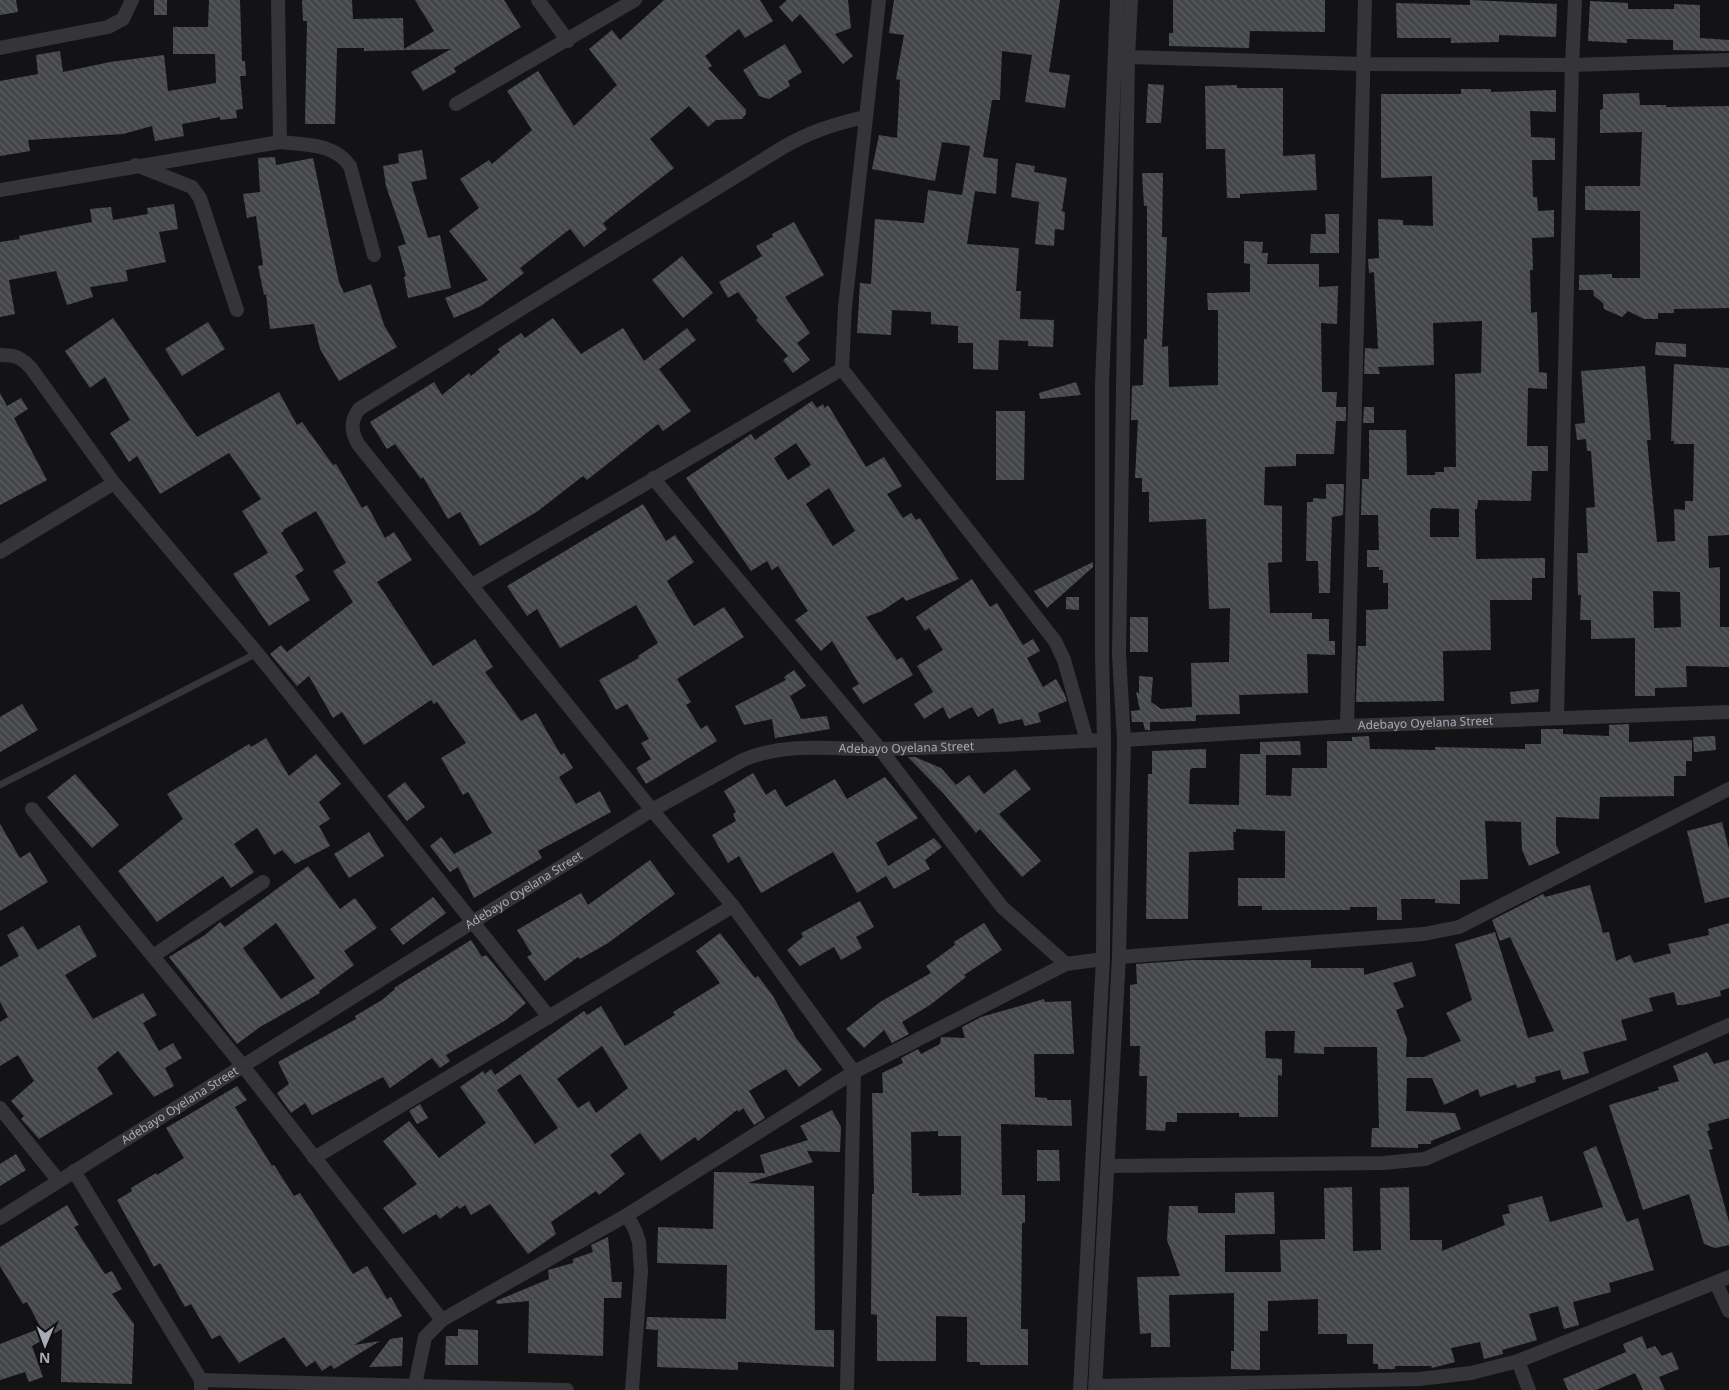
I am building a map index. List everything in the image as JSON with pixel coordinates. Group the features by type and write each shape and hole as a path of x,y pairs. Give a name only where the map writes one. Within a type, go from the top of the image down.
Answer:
{"street":[{"path":"0,48 108,27 123,19 132,0"},
{"path":"278,0 280,142"},
{"path":"538,0 568,41"},
{"path":"456,104 568,41 635,0"},
{"path":"879,0 842,328 842,369 1055,641 1064,660 1087,741"},
{"path":"1080,1390 1102,959 1104,740 1102,654 1102,385 1117,0"},
{"path":"1131,0 1128,57 1119,655 1124,740 1119,957 1095,1388 1419,1379 1472,1373 1518,1361 1723,1280 1729,1312"},
{"path":"1347,726 1365,0"},
{"path":"1557,718 1575,0"},
{"path":"1128,57 1362,64 1572,66 1729,60"},
{"path":"847,1390 854,1072 733,906 652,810 358,444 352,432 352,418 359,409 805,134 831,125 865,117"},
{"path":"0,190 136,165 280,142 332,149 343,156 350,166 374,255"},
{"path":"136,165 192,187 200,198 237,310"},
{"path":"1106,295 1124,296"},
{"path":"0,355 12,355 22,358 31,368 114,483 257,653 549,1018"},
{"path":"472,585 842,369"},
{"path":"653,478 880,749 1002,907 1066,964"},
{"path":"0,552 114,483"},
{"name":"Adebayo Oyelana Street","path":"1124,740 1347,726 1729,712"},
{"name":"Adebayo Oyelana Street","path":"0,1218 652,810 758,754 792,748 880,749 1104,740"},
{"path":"1119,957 1424,934 1459,926 1729,789"},
{"path":"32,809 243,1066 442,1320"},
{"path":"153,956 263,882"},
{"path":"314,1158 733,906"},
{"path":"414,1388 425,1337 442,1320 627,1215 854,1072 1066,964 1102,959"},
{"path":"1100,1002 1116,1003"},
{"path":"1108,1166 1383,1162 1425,1158 1729,1024"},
{"path":"0,1108 58,1180"},
{"path":"74,1171 201,1385 567,1390"},
{"path":"627,1215 639,1242 641,1272 632,1390"},
{"path":"1518,1361 1529,1390"}],"lane":[{"path":"0,785 257,653"}],"building":[{"path":"0,0 16,0 18,12 0,15"},
{"path":"154,0 167,0 167,15 154,15"},
{"path":"209,0 240,0 242,61 245,61 246,76 240,76 243,109 236,110 237,118 220,120 220,117 182,124 184,136 155,141 152,126 123,134 28,140 30,151 0,156 0,81 38,74 36,55 60,51 63,72 110,62 164,55 168,91 216,83 215,54 173,54 173,27 208,27"},
{"path":"302,0 352,0 353,19 403,18 404,49 434,31 415,0 504,0 521,27 454,68 456,72 423,91 411,72 451,49 364,51 364,48 337,48 335,124 305,124 307,21 303,21"},
{"path":"664,0 760,0 773,21 745,38 739,29 705,56 712,66 708,68 746,110 746,114 742,119 716,120 708,127 689,106 650,139 674,168 603,223 607,229 584,247 570,229 520,268 524,273 481,306 454,318 445,298 488,280 449,231 479,208 460,179 489,160 492,164 532,130 507,91 538,71 574,126 617,85 589,49 612,30 620,40"},
{"path":"787,0 848,0 851,28 835,34 853,56 843,64 800,14 792,22 779,7"},
{"path":"894,0 1060,0 1049,72 1070,75 1065,108 1025,102 1032,55 1002,51 1000,100 992,100 983,157 998,159 996,194 975,191 967,244 1019,248 1016,291 1021,291 1020,319 1054,320 1053,347 1028,346 1028,341 999,340 998,370 973,369 973,343 958,343 958,326 931,324 931,312 892,310 891,335 857,333 860,283 871,284 875,219 924,223 928,190 962,195 970,146 942,142 935,181 872,169 879,135 897,138 900,80 896,79 904,35 889,33"},
{"path":"1173,0 1325,0 1325,32 1250,31 1249,48 1169,46 1169,33 1173,33"},
{"path":"1470,0 1557,4 1556,37 1499,35 1499,42 1451,43 1451,38 1397,38 1396,3 1470,5"},
{"path":"1590,1 1628,3 1628,9 1674,9 1674,4 1700,5 1700,38 1729,40 1729,51 1673,50 1673,40 1627,39 1627,43 1588,41"},
{"path":"785,44 802,72 788,81 790,86 769,99 759,96 743,70"},
{"path":"1148,84 1164,85 1161,123 1146,123"},
{"path":"1237,85 1237,88 1283,88 1283,156 1315,154 1317,190 1240,194 1240,198 1227,198 1225,149 1206,149 1205,86"},
{"path":"1461,89 1491,89 1491,92 1556,90 1556,112 1530,111 1531,137 1555,138 1555,160 1532,160 1533,197 1537,197 1538,211 1554,210 1554,237 1532,238 1533,270 1530,270 1531,313 1537,312 1539,372 1547,373 1547,389 1528,388 1527,446 1548,446 1548,471 1532,471 1531,501 1478,500 1477,509 1475,509 1476,559 1545,558 1545,578 1532,578 1532,600 1490,600 1491,650 1443,651 1444,701 1356,702 1358,646 1366,646 1366,610 1388,609 1388,583 1383,583 1383,570 1379,570 1379,567 1367,567 1367,550 1379,550 1378,515 1361,515 1362,479 1369,479 1369,430 1406,430 1407,475 1435,475 1435,472 1444,472 1444,467 1456,467 1455,374 1481,373 1482,321 1433,323 1434,365 1378,367 1380,374 1364,374 1365,348 1378,349 1374,272 1369,273 1368,259 1379,258 1378,219 1403,220 1403,225 1433,226 1432,176 1381,178 1381,94 1461,94","holes":["1432,508 1459,509 1459,537 1430,537 1430,511"]},
{"path":"1639,93 1640,105 1666,105 1666,107 1729,106 1729,308 1674,309 1674,313 1658,313 1658,319 1644,319 1628,311 1622,317 1604,309 1603,303 1594,296 1593,290 1579,290 1579,275 1612,274 1612,278 1640,278 1640,211 1585,210 1585,186 1640,186 1642,132 1600,133 1600,110 1603,109 1603,94"},
{"path":"422,150 427,179 411,182 428,238 440,235 451,288 408,298 404,277 406,276 398,246 406,244 386,186 383,166 399,163 398,154"},
{"path":"275,157 276,165 313,158 339,282 344,293 371,284 384,325 397,347 339,381 320,349 314,324 270,329 266,294 264,295 258,266 263,265 256,216 247,218 243,194 260,192 258,158"},
{"path":"1016,163 1035,166 1034,172 1067,178 1062,211 1065,212 1064,230 1055,229 1054,246 1035,244 1039,202 1011,197"},
{"path":"1142,173 1163,173 1162,237 1167,237 1162,347 1168,346 1169,387 1218,385 1218,310 1208,310 1207,293 1250,292 1250,264 1244,263 1244,241 1263,242 1262,253 1268,253 1267,264 1319,264 1319,287 1338,286 1337,324 1321,323 1322,392 1337,392 1336,407 1346,407 1346,421 1336,421 1334,454 1296,454 1296,466 1265,467 1264,505 1282,506 1282,562 1268,563 1270,613 1312,613 1312,619 1329,619 1329,641 1335,641 1335,655 1307,654 1308,693 1239,695 1240,714 1196,715 1196,721 1150,722 1150,730 1145,730 1143,722 1132,722 1131,711 1140,710 1136,692 1139,693 1139,676 1153,677 1151,702 1161,709 1192,707 1191,663 1229,662 1230,608 1209,609 1206,519 1149,522 1149,492 1142,492 1142,478 1135,478 1138,420 1131,420 1132,386 1143,385 1144,339 1147,339 1147,206 1144,206"},
{"path":"174,204 178,229 159,232 166,262 126,270 128,281 90,287 93,297 67,305 56,271 9,280 15,314 0,317 0,242 20,239 19,236 92,222 90,209 111,207 113,220 148,214 147,208"},
{"path":"1325,214 1339,214 1339,253 1310,253 1311,234 1326,234"},
{"path":"794,222 824,275 785,297 810,333 797,343 810,360 793,373 783,360 788,356 756,320 758,318 738,292 728,298 719,282 762,256 756,246 773,237 772,234"},
{"path":"682,256 713,293 683,318 652,280"},
{"path":"113,318 197,437 279,392 297,425 302,422 333,465 336,464 362,508 367,505 385,538 394,532 412,560 377,582 433,666 475,639 493,667 485,672 521,721 536,713 561,755 564,753 573,768 559,777 576,804 600,791 611,812 538,851 542,858 474,898 458,867 450,872 430,846 441,837 454,854 492,833 468,792 463,795 441,758 466,743 437,702 434,704 431,700 364,745 342,712 333,718 309,676 297,686 270,654 281,645 287,652 353,602 333,571 346,563 316,511 283,530 281,533 304,570 295,576 310,600 269,626 233,574 268,553 242,511 261,499 229,453 160,494 137,456 129,462 110,433 130,420 105,377 90,388 65,351"},
{"path":"553,318 581,354 623,328 644,361 687,328 696,340 659,369 691,411 663,431 658,424 587,480 583,476 538,511 480,546 460,512 448,519 423,477 421,479 395,444 387,449 370,422 434,382 442,395 469,373 471,376 500,352 498,349 521,333 525,338"},
{"path":"208,322 225,349 182,376 165,349"},
{"path":"1656,342 1686,344 1686,357 1655,355"},
{"path":"1674,364 1729,368 1729,535 1708,536 1709,568 1720,567 1720,627 1729,627 1729,667 1686,666 1687,687 1655,688 1655,696 1635,696 1635,638 1591,639 1591,620 1580,620 1581,595 1578,595 1577,553 1588,553 1586,508 1595,507 1591,451 1587,451 1586,439 1577,440 1575,424 1585,423 1581,371 1645,366 1651,440 1647,440 1657,542 1675,541 1674,509 1685,510 1685,501 1693,501 1694,444 1674,444 1674,441 1671,441","holes":["1653,591 1680,592 1681,627 1654,628"]},
{"path":"1076,382 1081,395 1040,399 1039,393"},
{"path":"0,393 7,406 21,398 28,409 14,418 47,480 0,505"},
{"path":"812,401 817,408 823,404 825,408 828,405 866,467 884,457 902,486 887,494 903,518 911,513 916,520 920,518 959,579 906,601 903,597 882,611 866,617 897,660 902,657 913,675 863,704 852,688 859,684 832,641 821,651 795,620 808,611 778,566 772,570 767,561 751,571 686,478 751,434 755,440","holes":["796,443 811,465 788,480 774,458","829,488 855,531 833,546 806,504"]},
{"path":"1364,407 1374,407 1374,423 1363,423"},
{"path":"996,411 1025,411 1024,480 996,480"},
{"path":"1326,484 1344,484 1343,515 1332,517 1330,593 1319,593 1318,561 1306,561 1307,502 1313,502 1313,498 1326,499"},
{"path":"643,504 666,541 675,535 694,562 667,581 694,626 724,607 744,637 677,679 691,702 686,705 701,729 707,725 717,741 646,784 636,768 651,759 641,743 649,739 627,704 616,710 599,680 639,658 638,656 658,643 636,605 560,648 537,609 527,616 507,586"},
{"path":"1093,562 1093,567 1047,608 1034,591"},
{"path":"972,579 990,607 997,603 1023,645 1033,639 1040,651 1027,658 1043,687 1056,679 1064,693 1067,701 1038,713 1041,722 1025,726 1022,719 999,724 993,708 978,717 972,707 949,719 943,707 924,719 914,704 933,692 917,666 943,650 929,628 925,631 916,617"},
{"path":"1066,597 1079,597 1079,610 1066,609"},
{"path":"1130,617 1148,617 1148,652 1130,652"},
{"path":"794,670 806,686 790,696 801,719 827,716 830,729 775,738 772,719 744,725 735,706 786,680 784,677"},
{"path":"1539,689 1538,702 1511,704 1510,692"},
{"path":"22,704 38,730 0,752 0,717"},
{"path":"1629,724 1629,742 1692,740 1692,761 1686,761 1686,776 1674,776 1674,796 1600,797 1599,819 1556,817 1556,845 1560,853 1529,866 1522,850 1521,822 1485,821 1488,879 1460,880 1460,904 1435,903 1435,899 1401,899 1402,920 1377,920 1377,907 1350,907 1350,910 1262,910 1262,906 1238,906 1238,878 1285,878 1285,831 1236,829 1236,832 1233,832 1234,850 1189,852 1188,919 1146,919 1148,774 1152,774 1152,751 1206,749 1206,768 1192,768 1190,770 1189,804 1239,805 1240,754 1260,754 1260,742 1300,741 1301,755 1266,755 1266,795 1291,796 1292,768 1327,768 1327,741 1352,741 1352,737 1369,736 1370,749 1435,750 1435,747 1525,749 1525,744 1541,744 1541,729 1563,729 1563,734 1609,736 1609,725"},
{"path":"1715,736 1716,750 1694,752 1693,737"},
{"path":"266,738 289,776 316,754 341,784 319,802 330,819 319,826 330,846 295,864 282,850 274,855 257,828 234,844 254,872 231,888 223,876 157,922 118,871 183,819 167,794 249,744 251,747"},
{"path":"908,757 915,757 941,768 956,785 969,775 984,794 1015,769 1031,789 999,814 1041,861 1022,877 980,829 976,833 944,794"},
{"path":"753,773 766,795 775,789 786,807 835,779 847,799 885,777 918,818 876,843 888,866 934,838 942,847 925,860 930,869 894,889 886,876 857,893 833,852 761,893 739,856 728,863 712,835 736,821 733,814 736,812 724,791"},
{"path":"75,774 119,825 92,848 47,797"},
{"path":"405,782 425,807 407,821 387,796"},
{"path":"1722,822 1729,849 1729,897 1705,903 1687,831"},
{"path":"0,824 20,858 30,852 48,882 0,911"},
{"path":"369,832 384,856 349,878 334,854"},
{"path":"650,860 675,894 608,943 580,959 578,957 545,981 527,957 532,954 517,930 581,893 588,905"},
{"path":"308,866 340,909 355,898 377,928 344,951 354,965 319,991 320,993 260,1027 237,1044 169,957 205,935 220,922 225,927","holes":["276,923 315,978 281,999 243,948"]},
{"path":"1590,885 1603,933 1609,932 1616,961 1630,955 1634,963 1671,953 1668,944 1709,935 1708,929 1729,923 1729,988 1720,991 1721,996 1683,1005 1677,1005 1674,992 1649,998 1653,1011 1621,1020 1627,1040 1583,1052 1589,1073 1563,1080 1560,1070 1535,1077 1536,1082 1517,1088 1516,1084 1480,1097 1478,1089 1444,1105 1432,1078 1407,1078 1406,1111 1455,1113 1461,1129 1431,1141 1431,1144 1418,1144 1418,1148 1371,1147 1372,1128 1379,1128 1377,1047 1324,1047 1324,1054 1294,1053 1295,1031 1265,1031 1266,1058 1282,1059 1282,1076 1278,1075 1278,1117 1239,1117 1239,1113 1177,1113 1177,1122 1166,1122 1165,1131 1146,1130 1147,1076 1139,1076 1140,1046 1130,1046 1130,985 1137,984 1136,964 1193,960 1311,960 1311,968 1364,968 1364,975 1412,962 1416,976 1393,983 1404,1007 1396,1010 1407,1039 1406,1057 1424,1057 1461,1041 1446,1013 1472,1000 1455,944 1495,932 1528,1038 1554,1031 1510,937 1500,941 1492,920 1543,894 1545,897"},
{"path":"433,897 446,913 403,945 390,929"},
{"path":"860,901 874,927 856,937 862,948 841,960 834,947 800,966 787,950 803,937 801,933"},
{"path":"984,923 1002,950 964,975 966,977 930,1005 902,1022 909,1034 892,1043 884,1030 864,1048 846,1029 880,1002 931,973 926,966 955,945 954,942"},
{"path":"79,925 97,956 65,975 93,1019 143,993 157,1015 143,1023 159,1051 173,1043 182,1058 165,1068 174,1086 154,1097 118,1051 97,1068 113,1094 39,1139 21,1119 24,1116 11,1101 34,1081 18,1055 0,1066 0,1022 8,1017 0,1002 0,967 19,956 7,935 23,926 38,950"},
{"path":"720,933 755,978 758,976 773,996 796,1038 822,1070 799,1087 786,1069 749,1091 765,1118 754,1125 743,1108 739,1112 737,1110 698,1141 695,1137 661,1161 640,1133 610,1155 625,1174 599,1195 596,1191 551,1222 556,1234 528,1254 490,1204 471,1215 465,1205 460,1209 457,1206 440,1219 436,1214 403,1234 383,1208 417,1184 383,1141 409,1121 439,1158 486,1123 460,1087 483,1071 485,1074 491,1069 495,1075 584,1011 587,1015 601,1006 625,1046 675,1015 673,1012 720,983 696,951","holes":["602,1046 628,1088 596,1113 589,1101 578,1108 557,1079","520,1074 558,1128 535,1144 497,1090"]},
{"path":"471,940 482,957 486,955 526,1003 506,1020 446,1055 450,1061 440,1068 432,1058 390,1088 383,1077 312,1115 305,1103 291,1113 277,1093 289,1084 278,1062 356,1019 355,1016 382,1000 394,988"},
{"path":"1044,999 1045,1002 1071,1001 1074,1054 1034,1054 1035,1097 1047,1098 1047,1100 1071,1100 1072,1126 1001,1124 1002,1195 1025,1195 1025,1223 1022,1223 1021,1329 1028,1329 1028,1365 980,1365 980,1362 967,1362 967,1317 936,1316 936,1361 877,1361 877,1315 871,1314 872,1194 874,1194 872,1093 883,1093 882,1073 903,1063 901,1058 918,1049 921,1054 940,1044 941,1037 965,1038 962,1027 981,1017","holes":["938,1131 938,1136 961,1136 961,1195 919,1196 919,1193 912,1193 911,1132"]},
{"path":"1707,1052 1714,1064 1729,1060 1729,1118 1708,1124 1710,1130 1707,1131 1713,1149 1709,1150 1729,1222 1729,1245 1715,1248 1704,1244 1689,1194 1643,1210 1609,1105 1659,1090 1658,1087 1679,1081 1673,1066"},
{"path":"237,1086 247,1100 235,1107 272,1166 274,1165 294,1196 300,1193 353,1274 367,1266 387,1299 391,1297 402,1316 354,1345 380,1341 334,1369 331,1365 322,1371 315,1361 306,1367 284,1337 239,1363 220,1335 212,1339 191,1304 185,1307 160,1263 154,1267 117,1200 132,1191 131,1188 184,1158 166,1128"},
{"path":"420,1104 428,1118 417,1124 409,1111"},
{"path":"832,1110 841,1127 840,1152 807,1151 813,1162 748,1183 814,1186 815,1330 834,1330 834,1367 738,1362 738,1370 657,1367 658,1330 646,1329 647,1317 726,1319 727,1265 657,1263 658,1227 713,1229 714,1172 765,1173 760,1155 808,1140 800,1126"},
{"path":"1596,1146 1627,1222 1638,1218 1654,1270 1609,1283 1611,1292 1573,1302 1579,1325 1564,1329 1558,1306 1529,1314 1537,1340 1502,1350 1503,1354 1484,1359 1480,1342 1451,1348 1455,1362 1432,1368 1431,1366 1395,1366 1395,1369 1378,1369 1378,1364 1373,1364 1373,1344 1347,1344 1347,1334 1318,1334 1318,1299 1268,1301 1268,1331 1260,1331 1260,1370 1231,1369 1231,1351 1234,1351 1234,1293 1169,1295 1170,1347 1151,1347 1151,1333 1140,1334 1137,1277 1180,1276 1167,1240 1169,1206 1198,1206 1198,1213 1235,1213 1235,1193 1274,1192 1275,1234 1225,1235 1225,1272 1281,1272 1280,1240 1325,1239 1324,1188 1352,1187 1353,1251 1381,1250 1380,1188 1409,1187 1410,1240 1442,1240 1442,1251 1505,1225 1502,1215 1510,1213 1508,1205 1542,1196 1550,1222 1603,1207 1583,1152"},
{"path":"1037,1150 1059,1150 1060,1181 1037,1181"},
{"path":"16,1154 26,1170 0,1186 0,1164"},
{"path":"67,1205 79,1225 74,1227 105,1274 112,1271 122,1289 112,1294 134,1324 132,1384 61,1382 62,1329 32,1346 43,1377 29,1382 25,1372 0,1380 0,1344 41,1328 27,1302 23,1304 0,1266 0,1247"},
{"path":"608,1237 612,1282 622,1282 621,1298 604,1298 603,1356 528,1353 529,1301 497,1304 496,1301 549,1279 548,1270 573,1263 573,1259 593,1252 591,1245"},
{"path":"458,1329 478,1330 478,1365 445,1365 446,1336 458,1336"},
{"path":"1642,1336 1647,1349 1655,1346 1662,1356 1672,1352 1679,1369 1659,1377 1665,1390 1643,1390 1635,1373 1596,1390 1568,1390 1563,1379 1626,1352 1623,1344"},
{"path":"403,1337 402,1366 369,1367 390,1339"}]}
